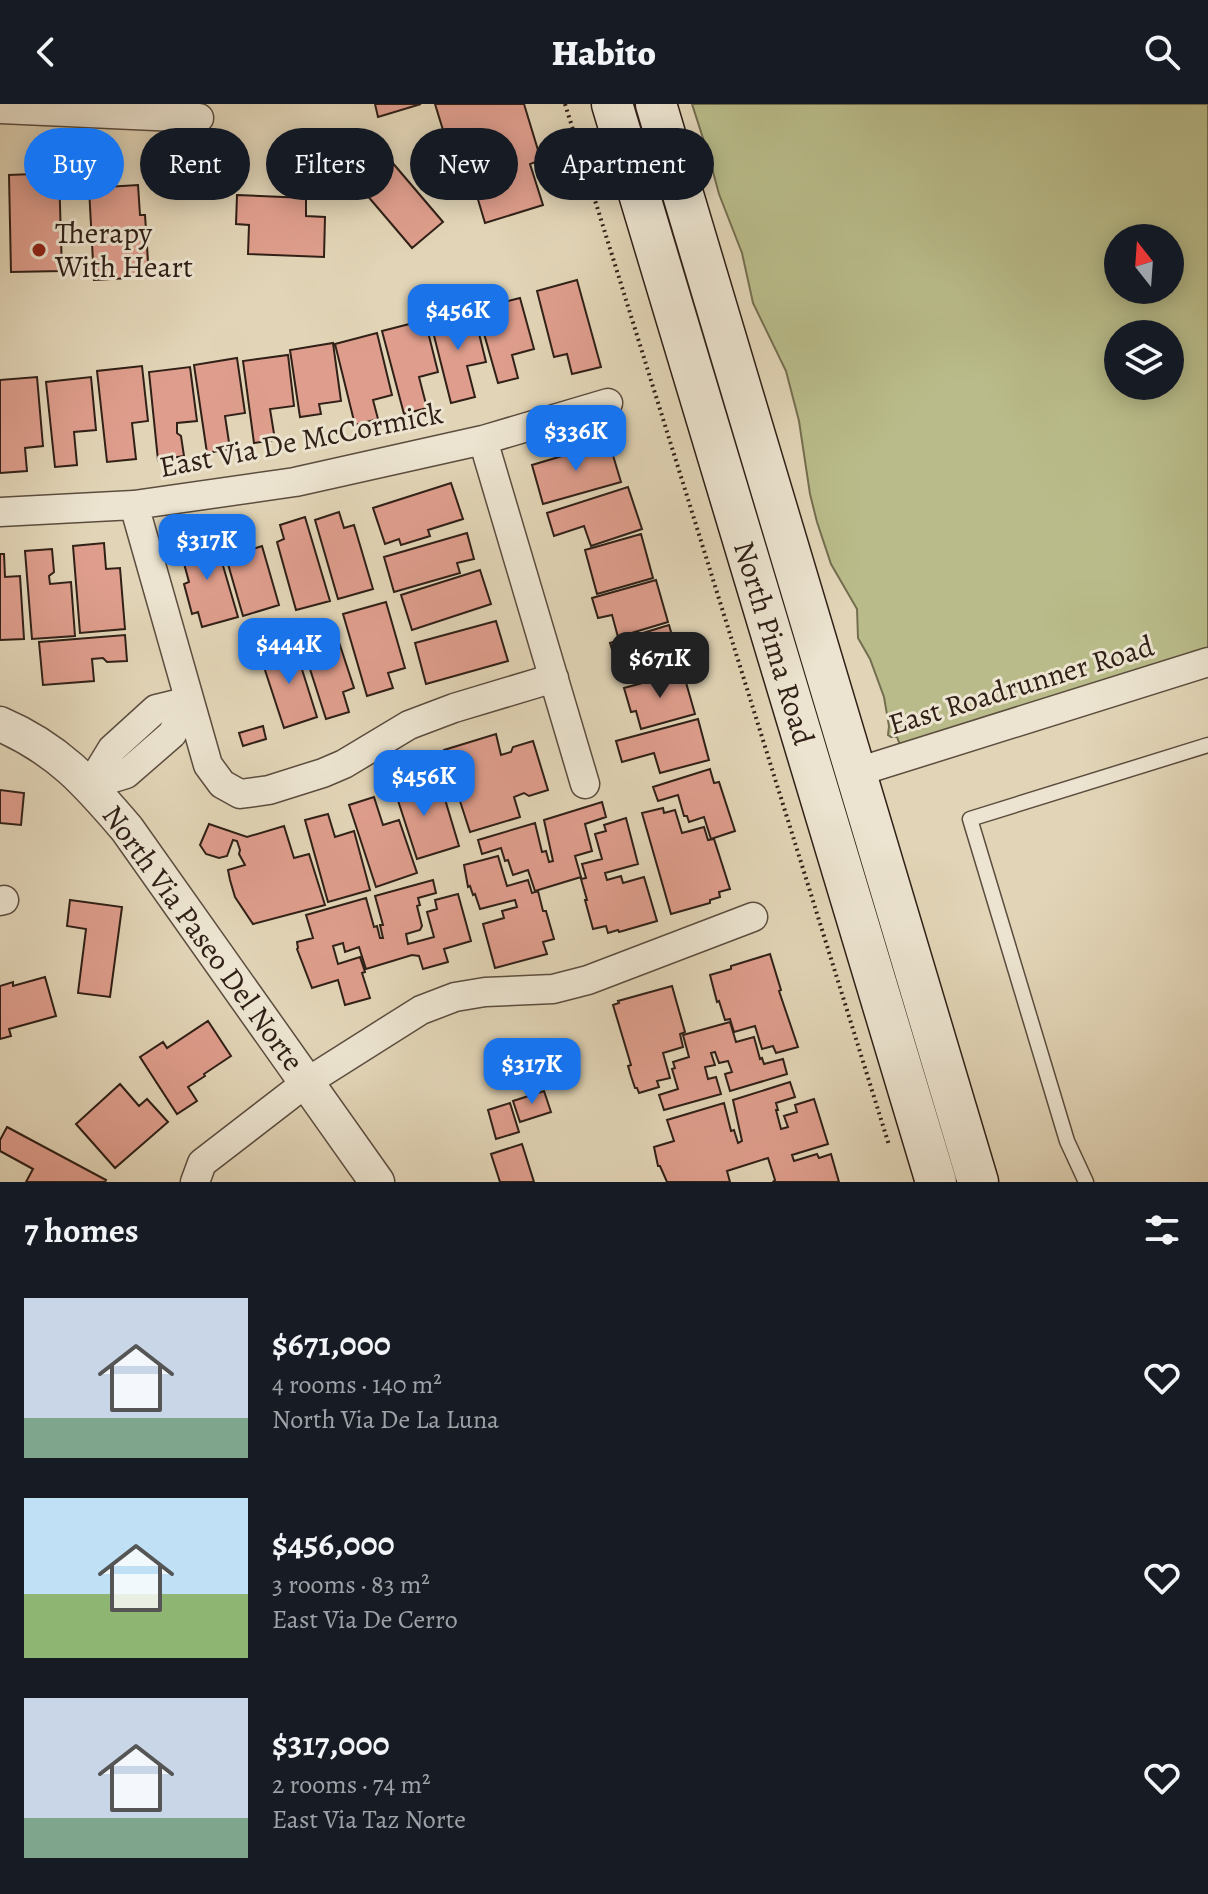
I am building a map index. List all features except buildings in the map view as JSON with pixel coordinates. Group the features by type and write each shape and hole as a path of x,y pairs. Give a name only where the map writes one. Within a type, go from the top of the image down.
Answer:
{"main road":[{"name":"North Pima Road","path":"612,104 936,1182"},
{"name":"North Pima Road","path":"656,104 978,1182"}],"street":[{"path":"0,109 199,118"},
{"name":"East Via De McCormick","path":"0,512 134,505 295,482 483,440 608,403"},
{"path":"483,440 585,784"},
{"path":"134,505 208,765 222,784 240,794 269,790 323,773 409,725 554,678"},
{"name":"East Roadrunner Road","path":"854,773 1208,662"},
{"path":"90,785 126,774 172,734 189,701"},
{"name":"North Via Paseo Del Norte","path":"0,724 39,744 63,761 90,785 127,829 377,1182"},
{"path":"195,1182 202,1163 307,1082 421,1010 455,997 485,992 553,989 577,983 753,917"}],"lane":[{"path":"1086,1182 1067,1141 970,819 1208,745"}],"path":[{"path":"565,104 891,1152"}],"green space":[{"path":"692,104 1208,104 1208,649 900,745 897,737 888,735 884,697 870,659 858,638 857,609 831,564 817,522 799,421 786,371 753,303 742,253 714,176 714,128 700,128"}],"place":[{"name":"Therapy With Heart","path":"39,250"}]}
